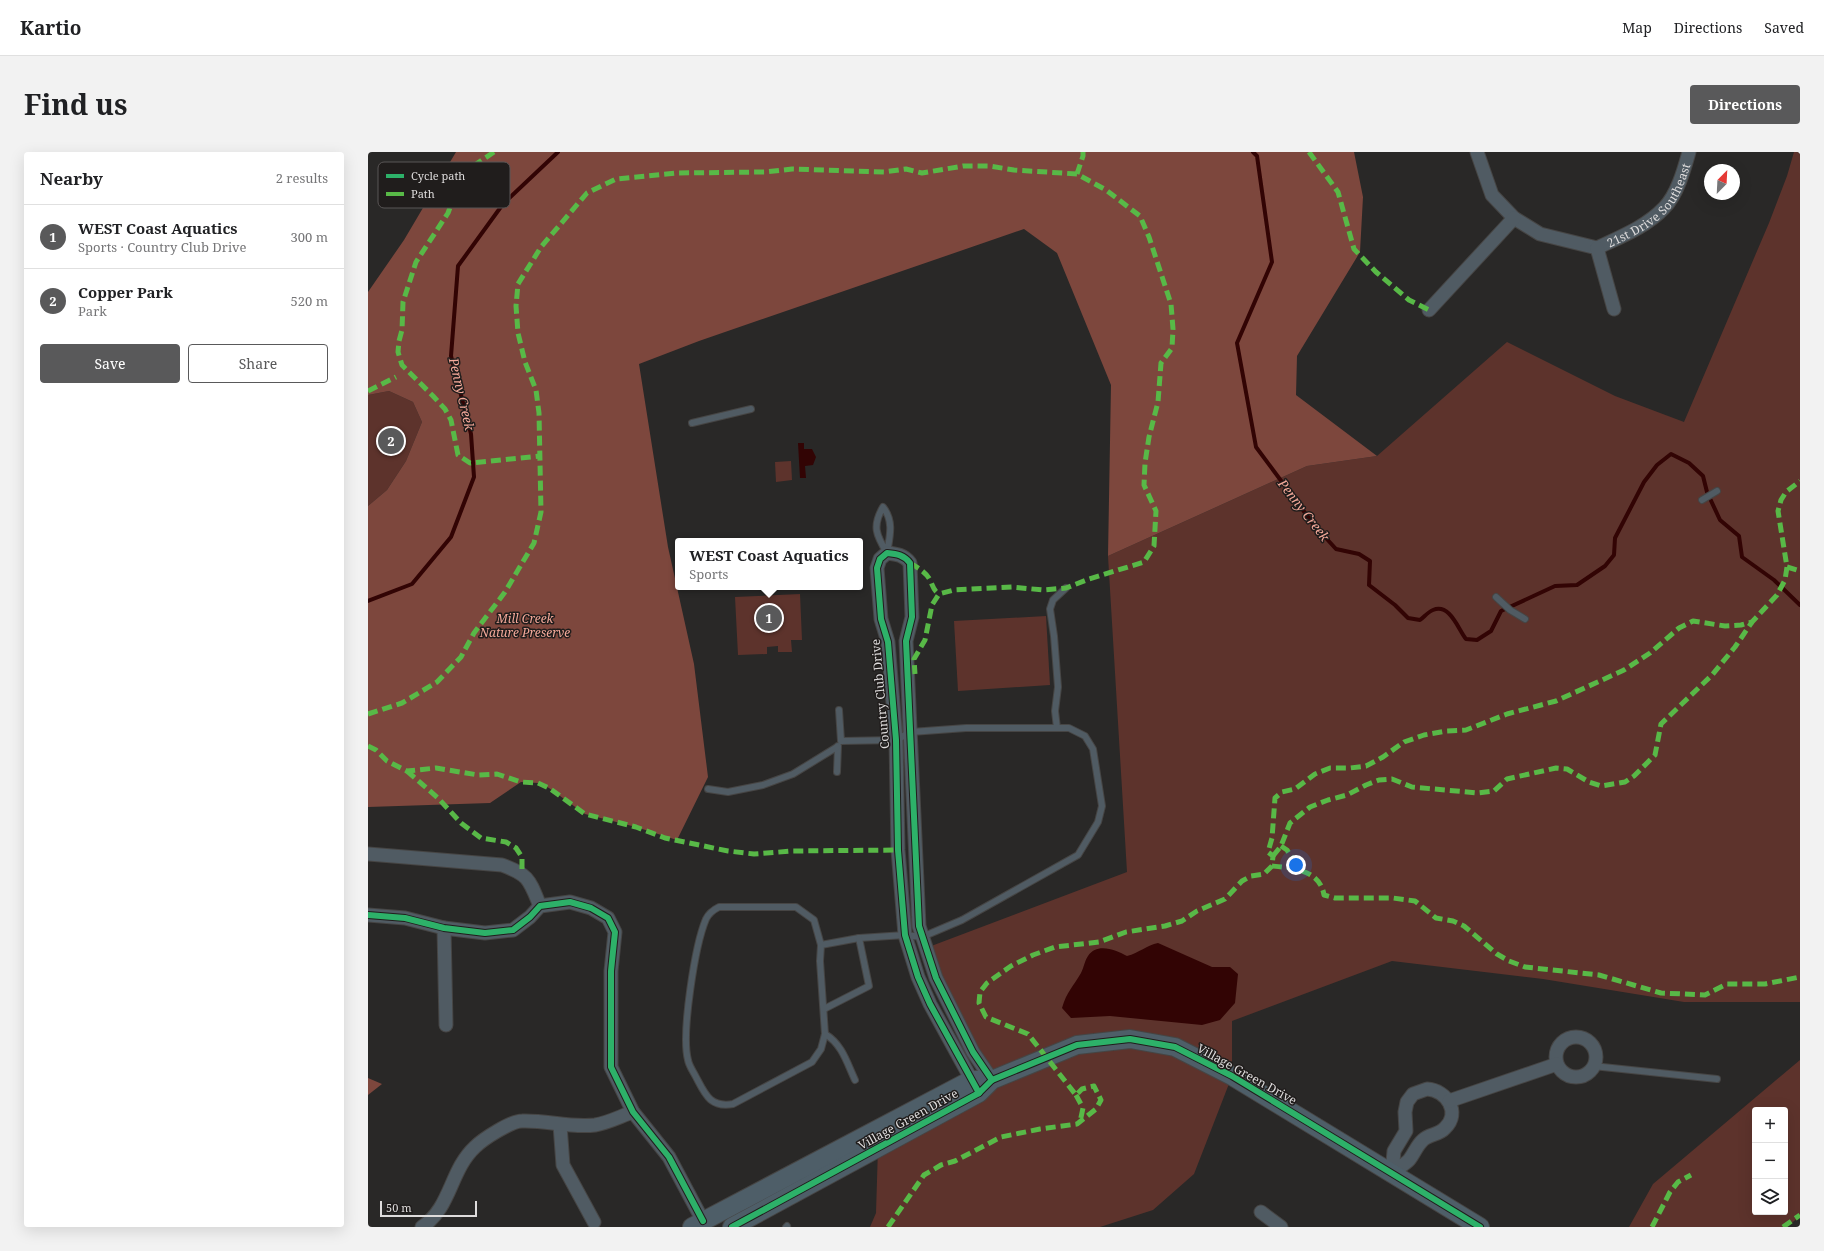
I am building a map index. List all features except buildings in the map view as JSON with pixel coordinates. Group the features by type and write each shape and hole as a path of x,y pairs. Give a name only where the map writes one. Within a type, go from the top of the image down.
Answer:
{"street":[{"path":"1477,152 1492,195 1514,218 1540,234 1597,248 1614,309"},
{"name":"21st Drive Southeast","path":"1597,248 1634,230 1664,208 1681,179 1689,152"},
{"path":"1429,310 1514,218"},
{"path":"887,553 902,556 910,563 912,617 906,641 920,926 922,937 936,978 973,1052 992,1080"},
{"name":"Country Club Drive","path":"887,553 880,559 876,568 881,619 888,642 896,740 898,850 905,935 918,977 930,1004 975,1086"},
{"path":"368,854 502,865 522,873 532,886 540,906"},
{"path":"368,915 405,918 444,928 485,933 513,930 530,917 540,906 570,902 591,908 608,918 615,932 611,971 611,1066 633,1112 669,1157 701,1225"},
{"path":"444,928 446,1025"},
{"path":"1575,1038 1586,1040 1593,1048 1595,1054 1594,1066 1590,1072 1578,1077 1565,1074 1557,1064 1557,1054 1561,1044 1570,1039 1575,1038"},
{"name":"Village Green Drive","path":"701,1225 975,1086 1077,1045 1130,1039 1175,1047 1232,1076 1480,1227"},
{"path":"1449,1100 1557,1064"},
{"name":"Village Green Drive","path":"732,1227 975,1086"},
{"path":"1427,1089 1442,1093 1449,1100 1452,1115 1448,1125 1441,1132 1424,1139 1409,1160 1392,1173 1394,1151 1406,1131 1405,1112 1410,1098 1418,1091 1427,1089"},
{"path":"422,1227 431,1221 444,1204 458,1170 474,1147 496,1132 521,1121 560,1125 596,1125 633,1112"},
{"path":"560,1125 563,1165 594,1222"},
{"path":"1261,1212 1281,1227"}],"lane":[{"path":"692,423 751,409"},
{"path":"1702,500 1717,491"},
{"path":"883,507 890,516 890,538 887,553 878,539 876,519 883,507"},
{"path":"1057,728 1055,711 1058,687 1054,636 1050,609 1053,600 1066,588"},
{"path":"1496,597 1510,610 1525,619"},
{"path":"708,789 728,792 763,785 793,774 837,747 841,741 839,710"},
{"path":"821,945 859,938 905,935 922,937 962,920 1078,855 1098,822 1102,806 1093,749 1085,736 1069,728 966,728 911,732 896,740 841,741"},
{"path":"837,747 837,772"},
{"path":"719,907 796,907 814,920 821,945 820,961 824,1009 825,1034 821,1049 812,1062 733,1104 724,1105 713,1102 704,1093 688,1061 686,1046 692,974 706,919 712,911 719,907"},
{"path":"824,1009 869,986 859,938"},
{"path":"825,1034 833,1039 840,1049 855,1080"},
{"path":"1594,1066 1717,1079"}],"shaded area":[{"path":"1794,152 1800,152 1800,1002 1684,1002 1543,979 1392,961 1232,1021 1232,1076 1194,1174 1153,1210 1100,1227 870,1227 876,1213 878,1148 991,1080 926,948 1127,872 1108,556 1307,466 1377,456 1507,342 1615,396 1684,422 1769,223 1787,176"},
{"path":"389,391 413,402 422,422 406,461 387,490 368,506 368,395"},
{"path":"798,443 804,443 804,449 812,449 816,457 813,465 805,466 806,478 800,478"},
{"path":"791,461 792,480 776,482 775,462"},
{"path":"800,594 802,640 791,640 792,652 778,652 778,646 767,647 767,654 738,655 735,597"},
{"path":"1046,616 1050,685 958,691 954,621"},
{"path":"1158,943 1212,967 1230,967 1238,974 1235,1003 1220,1020 1202,1025 1110,1016 1071,1018 1062,1008 1068,993 1081,973 1087,958 1096,949 1107,948 1127,956 1150,945"},
{"path":"1800,1060 1800,1216 1787,1227 1629,1227 1653,1184"}],"green space":[{"name":"Mill Creek Nature Preserve","path":"456,152 1354,152 1363,197 1360,252 1297,356 1296,395 1377,456 1307,466 1108,556 1111,385 1057,253 1024,229 699,341 639,364 668,547 675,578 675,590 678,590 694,664 708,777 677,840 636,827 585,814 549,788 538,783 521,782 490,803 368,807 368,506 387,490 406,461 422,422 413,402 389,391 368,395 368,292 404,240 423,208 510,208 510,162 450,162"},
{"path":"368,1078 382,1084 368,1095"}],"waterway":[{"name":"Penny Creek","path":"510,197 558,152"},
{"name":"Penny Creek","path":"1253,152 1257,156 1272,262 1237,343 1256,447 1314,525 1336,549 1359,554 1370,561 1369,585 1395,605 1408,618 1420,620 1433,610 1444,610 1453,618 1466,639 1477,640 1491,631 1501,611 1555,586 1577,585 1605,566 1614,555 1615,538 1644,482 1657,465 1671,454 1689,463 1703,476 1707,492 1720,520 1739,536 1742,557 1774,580 1800,605"},
{"name":"Penny Creek","path":"368,601 412,584 451,537 474,477 471,434 451,356 458,266 500,208"}],"marked path":[{"path":"479,162 494,152"},
{"path":"1077,174 1083,152"},
{"path":"1309,152 1338,192 1354,249 1376,272 1409,300 1429,310"},
{"path":"368,714 402,703 437,682 461,657 474,633 505,592 534,543 541,512 539,413 536,390 525,362 518,333 516,306 518,284 541,247 587,193 616,179 677,173 765,172 792,169 884,172 906,169 922,173 963,166 989,166 1014,170 1077,174 1106,190 1140,216 1149,237 1171,304 1173,329 1172,348 1161,363 1158,402 1149,437 1145,463 1144,485 1156,511 1154,546 1144,562 1089,579 1066,588 1043,590 1012,587 954,590 939,594 932,605 925,640 914,659 915,674"},
{"path":"450,208 416,262 403,302 402,330 398,352 402,365 445,409 451,420 458,455 470,463 540,456"},
{"path":"368,391 396,377"},
{"path":"888,1227 924,1175 941,1165 955,1161 1001,1137 1040,1129 1077,1124 1096,1109 1101,1100 1094,1086 1082,1089 1076,1095 1028,1034 986,1017 979,1003 980,992 987,983 1011,966 1033,955 1055,947 1099,942 1126,932 1165,926 1182,921 1197,911 1225,899 1242,881 1251,876 1264,874 1272,866 1273,856 1268,852 1272,838 1275,798 1282,792 1295,789 1315,774 1330,768 1366,766 1383,757 1404,742 1424,735 1446,731 1466,730 1507,714 1556,701 1624,670 1650,653 1679,628 1693,621 1725,626 1741,625 1752,622 1777,595 1785,580 1787,567 1778,511 1781,500 1786,492 1800,481"},
{"path":"910,563 922,570 939,594"},
{"path":"1787,567 1800,571"},
{"path":"1273,856 1281,846 1290,823 1310,807 1347,795 1379,780 1392,779 1412,787 1478,793 1494,791 1507,779 1556,768 1567,769 1589,782 1601,786 1625,782 1634,776 1655,755 1661,724 1712,675 1735,647 1752,622"},
{"path":"368,746 376,750 387,761 407,771 436,768 478,775 497,774 521,782 538,783 549,788 585,814 636,827 665,838 728,851 754,854 793,851 898,850"},
{"path":"407,771 438,798 461,823 481,838 506,842 516,848 522,857 522,873"},
{"path":"1281,846 1287,850 1302,872"},
{"path":"1272,866 1297,869 1311,875 1317,880 1324,895 1335,898 1393,898 1415,901 1436,918 1453,921 1464,926 1497,954 1509,961 1525,967 1599,975 1661,993 1705,995 1727,984 1765,984 1800,977"},
{"path":"1076,1095 1083,1108 1080,1122"},
{"path":"1652,1227 1670,1192 1678,1182 1691,1175"},
{"path":"1783,1227 1800,1215"}],"cycle path":[{"path":"979,1093 930,1004 918,977 905,935 898,850 896,740 888,642 881,619 877,568 880,559 887,553 900,555 910,563 912,617 906,641 919,926 936,978 973,1052 992,1080"},
{"path":"368,915 405,918 444,928 485,933 513,930 530,917 540,906 570,902 591,908 608,918 615,932 611,971 611,1067 633,1112 669,1157 703,1221"},
{"path":"732,1227 979,1093 992,1080 1077,1045 1130,1039 1175,1047 1232,1076 1480,1227"}],"place":[{"name":"Copper Park","path":"391,441"},
{"name":"WEST Coast Aquatics","path":"769,618"}]}
